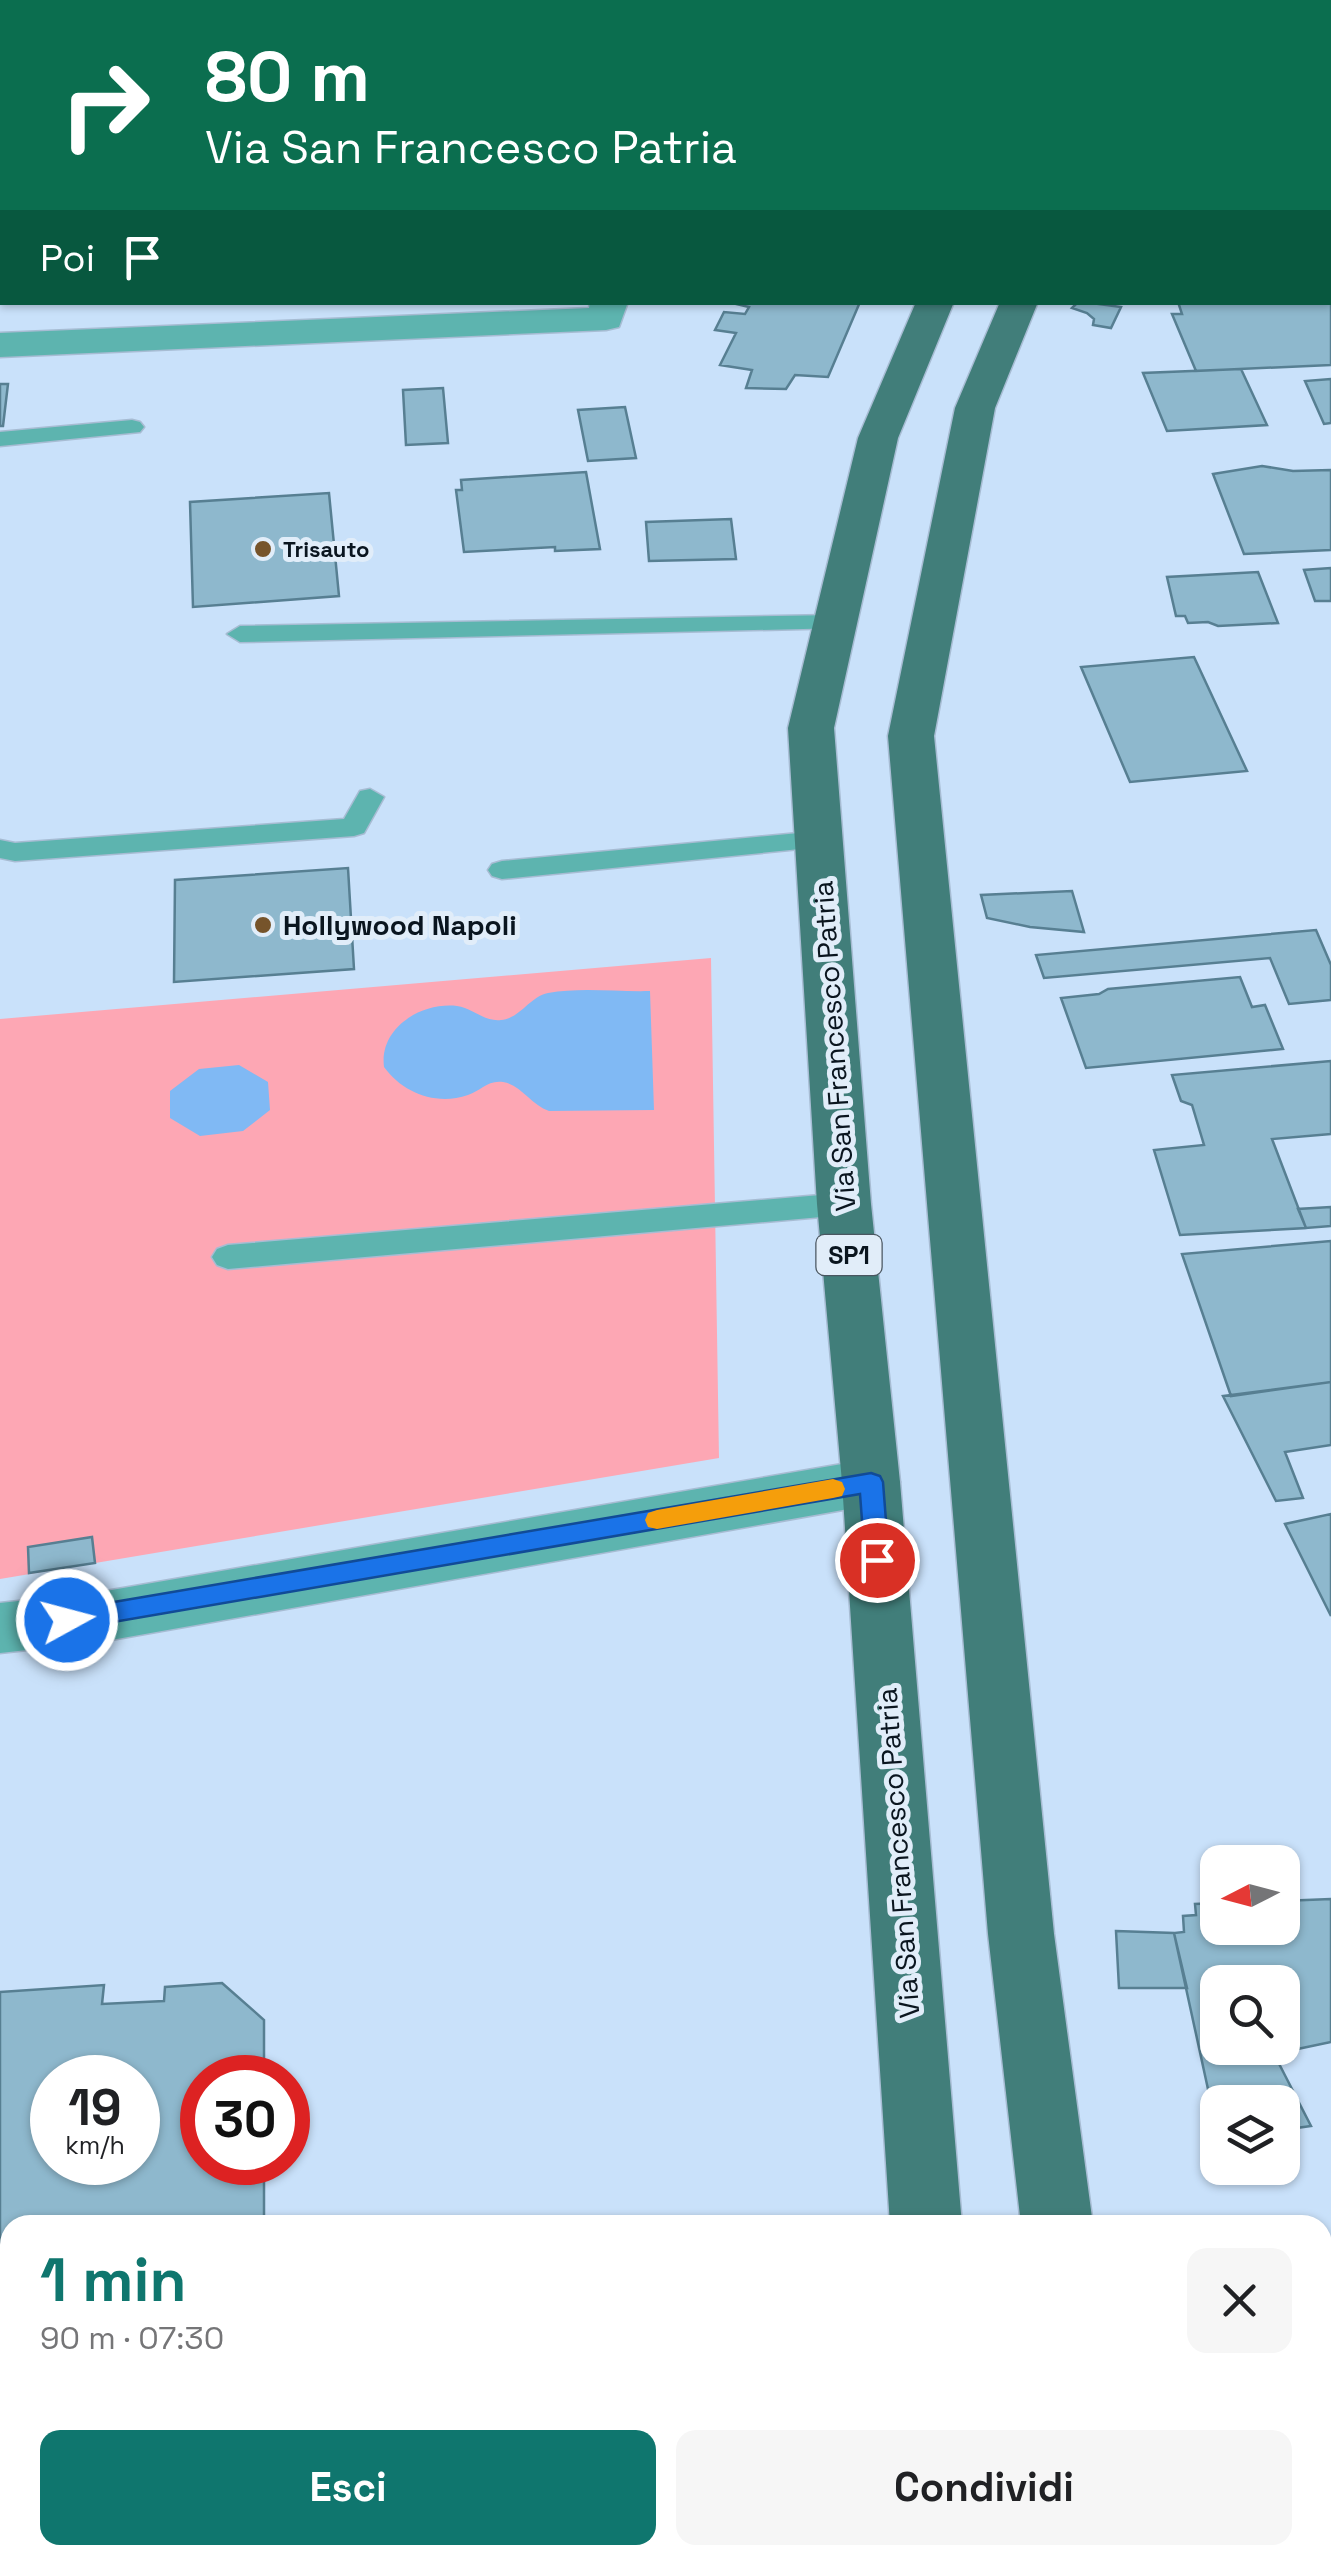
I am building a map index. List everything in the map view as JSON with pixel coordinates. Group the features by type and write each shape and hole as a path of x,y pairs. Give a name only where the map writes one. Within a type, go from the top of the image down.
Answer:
{"main road":[{"name":"Via San Francesco Patria","path":"925,2215 871,1482 844,1204 811,728 878,438 934,305"},
{"path":"1018,305 975,408 911,736 1022,1934 1055,2215"}],"street":[{"path":"0,345 606,319 608,305"},
{"path":"0,1628 100,1617 871,1482"}],"lane":[{"path":"0,438 132,427"},
{"path":"240,634 836,623"},
{"path":"0,848 15,852 138,845 354,827 370,797"},
{"path":"502,870 820,840"},
{"path":"228,1257 844,1204"}],"shaded area":[{"path":"711,958 719,1458 0,1579 0,1019"}],"water":[{"path":"650,991 654,1110 549,1111 503,1082 456,1098 432,1098 410,1090 384,1067 384,1053 395,1030 405,1020 430,1008 457,1006 501,1020 514,1016 548,993"},
{"path":"239,1065 268,1082 270,1110 243,1131 200,1136 170,1118 170,1091 199,1069"}],"building":[{"path":"741,305 859,305 828,377 795,375 786,389 746,388 752,370 720,365 736,333 715,330 724,312 745,314 749,307"},
{"path":"1179,305 1331,305 1331,365 1196,371 1172,314 1182,314"},
{"path":"1121,307 1111,328 1093,325 1094,319 1087,313 1072,308"},
{"path":"1241,369 1267,425 1167,431 1143,373"},
{"path":"1331,379 1331,423 1324,424 1305,381"},
{"path":"0,384 8,384 3,426 0,426"},
{"path":"443,388 448,443 406,445 403,390"},
{"path":"625,407 636,458 588,461 578,410"},
{"path":"1262,466 1293,471 1331,470 1331,550 1244,554 1213,474"},
{"path":"586,472 600,549 464,552 456,490 462,490 461,480"},
{"name":"Trisauto","path":"329,493 339,596 193,607 190,502"},
{"path":"731,519 736,559 649,561 646,522"},
{"path":"1331,568 1331,601 1315,601 1304,570"},
{"path":"1258,572 1278,623 1218,626 1188,623 1185,616 1176,616 1167,577"},
{"path":"1194,657 1247,771 1130,782 1081,667"},
{"name":"Hollywood Napoli","path":"348,868 354,969 174,982 175,880"},
{"path":"1072,891 1084,932 987,918 981,895"},
{"path":"1316,930 1331,965 1331,1000 1289,1004 1270,958 1044,978 1036,955"},
{"path":"1240,977 1252,1007 1265,1005 1283,1049 1086,1068 1061,998 1099,994 1108,989"},
{"path":"1331,1061 1331,1134 1272,1139 1306,1228 1180,1235 1154,1150 1204,1145 1192,1105 1181,1101 1172,1075"},
{"path":"1331,1207 1331,1226 1306,1228 1298,1209"},
{"path":"1331,1241 1331,1382 1231,1396 1182,1254"},
{"path":"1331,1382 1331,1445 1285,1452 1303,1498 1276,1501 1223,1396"},
{"path":"1331,1514 1331,1616 1285,1524"},
{"path":"92,1537 95,1563 29,1573 28,1547"},
{"path":"1331,1899 1331,2042 1300,2049 1300,1965 1200,1965 1200,2052 1174,1933 1184,1932 1183,1916 1196,1915 1195,1904 1200,1904 1200,1945 1300,1945 1300,1900"},
{"path":"1116,1931 1174,1933 1187,1988 1119,1988"},
{"path":"222,1983 264,2020 264,2055 180,2055 180,2185 264,2185 264,2215 0,2215 0,1992 104,1985 102,2004 164,2001 165,1987"},
{"path":"1203,2065 1280,2065 1290,2085 1207,2085"},
{"path":"1300,2105 1311,2126 1300,2128"}],"slow traffic":[{"path":"657,1520 833,1489"}],"place":[{"name":"Trisauto","path":"263,549"},
{"name":"Hollywood Napoli","path":"263,925"}],"route":[{"path":"67,1620 871,1482 877,1560"}]}
